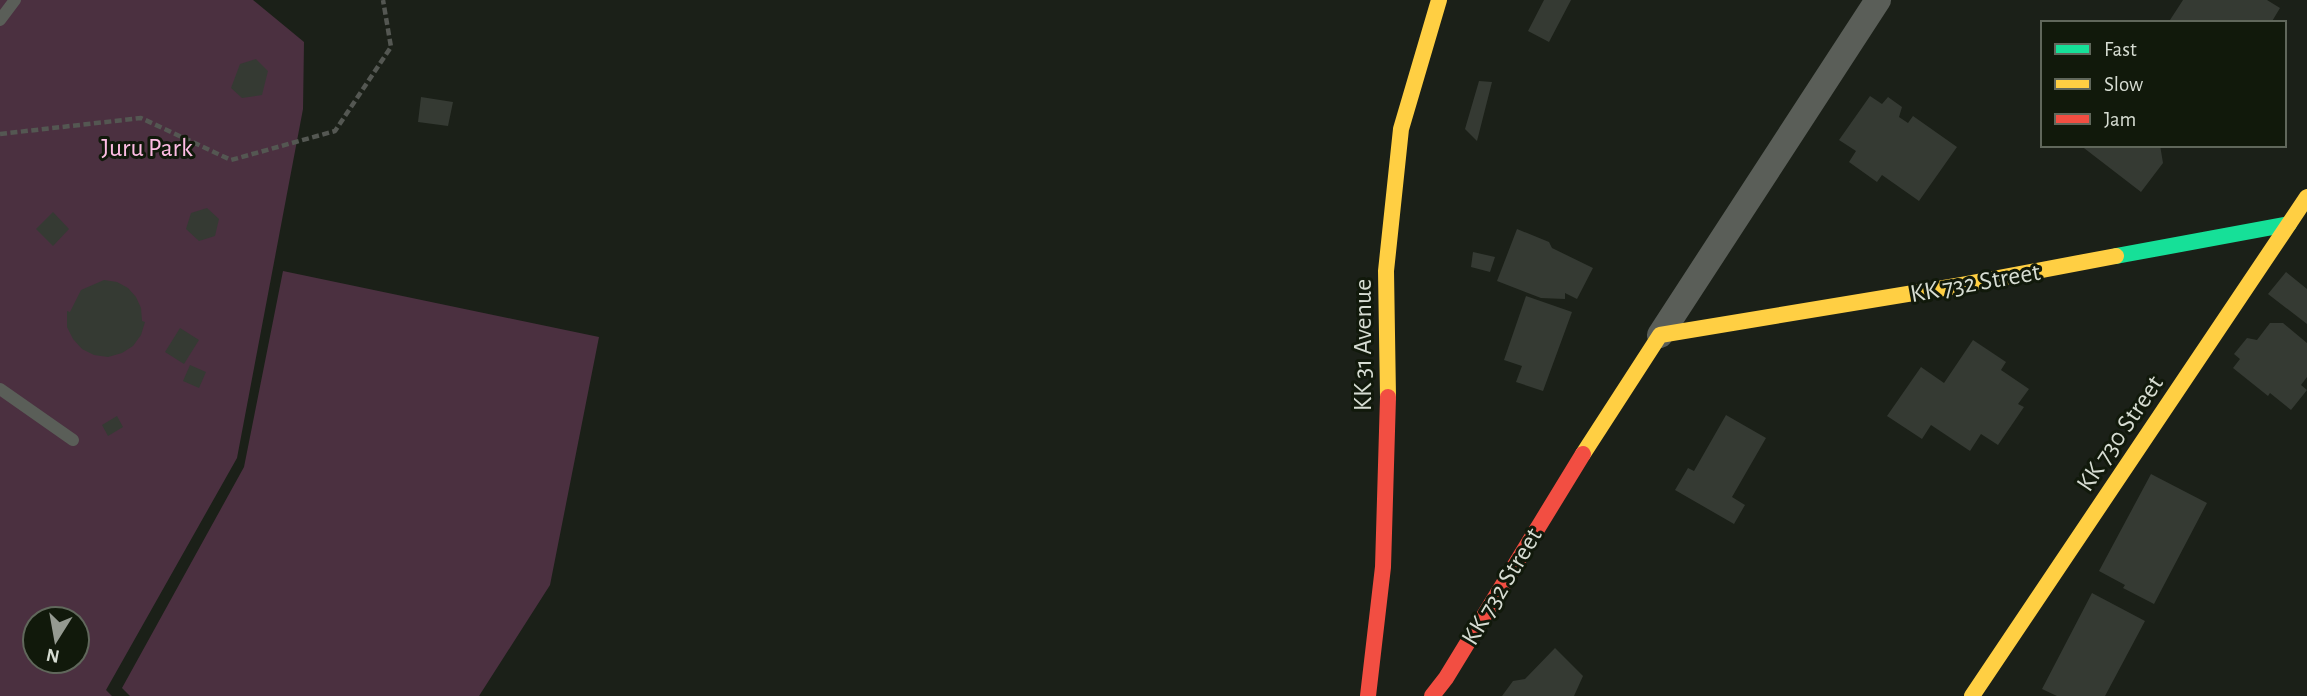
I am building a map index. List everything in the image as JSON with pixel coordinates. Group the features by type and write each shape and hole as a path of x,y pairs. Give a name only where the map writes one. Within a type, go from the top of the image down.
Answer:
{"street":[{"name":"KK 31 Avenue","path":"1368,696 1383,567 1388,399 1386,271 1401,129 1439,0"},
{"name":"KK 732 Street","path":"1432,696 1446,678 1576,463 1878,0"},
{"name":"KK 730 Street","path":"1972,696 2307,197"},
{"name":"KK 732 Street","path":"1660,335 1962,285 2289,224"}],"lane":[{"path":"0,20 15,0"},
{"path":"0,389 73,440"}],"path":[{"path":"0,134 141,118 231,160 335,131 391,47 383,0"}],"green space":[{"name":"Juru Park","path":"0,0 253,0 304,42 303,109 237,458 106,690 112,696 0,696"},
{"path":"283,271 599,337 550,585 479,696 130,696 122,688 244,467"}],"building":[{"path":"1544,0 1571,0 1549,42 1528,31"},
{"path":"2183,0 2267,0 2280,8 2272,21 2170,20"},
{"path":"256,59 268,71 262,95 242,98 231,88 240,64"},
{"path":"1479,81 1492,82 1477,141 1465,129"},
{"path":"1870,96 1882,104 1888,97 1902,107 1899,117 1908,123 1913,116 1957,147 1919,201 1882,175 1877,182 1849,162 1856,151 1839,140"},
{"path":"421,97 453,102 448,126 418,122"},
{"path":"2083,147 2160,147 2163,163 2141,192"},
{"path":"207,208 219,219 215,236 199,241 186,229 191,213"},
{"path":"53,212 69,229 53,246 36,229"},
{"path":"1517,229 1549,242 1552,248 1593,268 1577,299 1565,293 1565,299 1541,298 1497,281"},
{"path":"1473,252 1495,257 1490,272 1471,267"},
{"path":"2286,272 2307,289 2307,324 2268,294"},
{"path":"104,280 117,282 128,288 136,297 141,308 142,321 145,322 141,335 133,346 108,357 94,355 82,349 67,327 67,311 70,312 81,290"},
{"path":"1526,296 1572,312 1543,391 1516,382 1522,366 1504,360"},
{"path":"2270,323 2283,323 2307,343 2307,377 2301,385 2307,390 2291,410 2270,393 2268,396 2233,368 2240,359 2234,354 2247,338 2257,340"},
{"path":"180,328 199,340 184,364 165,352"},
{"path":"1973,340 2006,362 2001,370 2029,389 2018,404 2024,407 1998,445 1981,434 1970,451 1931,425 1922,439 1887,416 1921,367 1944,383"},
{"path":"190,365 206,372 199,388 183,381"},
{"path":"1726,415 1766,438 1732,497 1745,505 1734,524 1675,490 1688,468 1694,471"},
{"path":"117,416 123,427 108,436 102,425"},
{"path":"2151,474 2207,503 2154,604 2123,588 2125,585 2099,571"},
{"path":"2092,593 2145,621 2105,696 2057,696 2042,689"},
{"path":"1555,648 1583,676 1574,696 1502,696 1513,681 1525,679"}],"traffic: fast":[{"path":"2116,256 2289,224"}],"traffic: slow":[{"path":"1388,397 1386,271 1401,129 1439,0"},
{"path":"1972,696 2307,197"},
{"path":"1583,454 1660,335 1962,285 2116,256"}],"traffic: jam":[{"path":"1368,696 1383,567 1388,397"},
{"path":"1432,696 1446,678 1583,454"}]}
